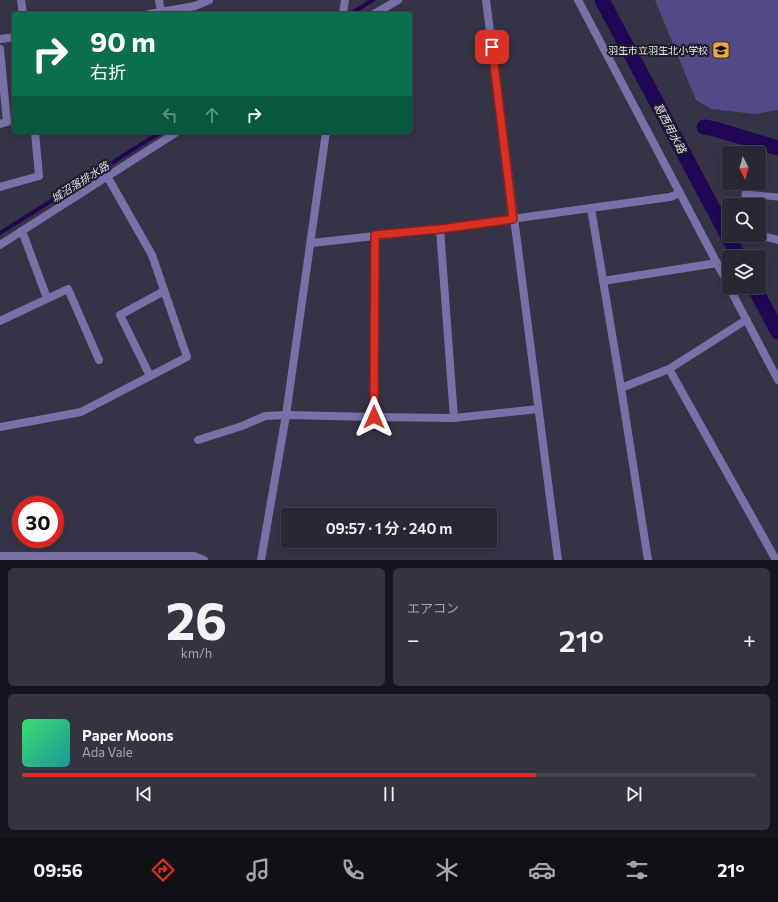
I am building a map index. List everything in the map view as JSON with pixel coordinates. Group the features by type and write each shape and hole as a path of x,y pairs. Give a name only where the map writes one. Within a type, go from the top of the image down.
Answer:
{"street":[{"path":"21,0 23,12"},
{"path":"159,0 161,12 195,6 209,0"},
{"path":"343,12 345,0"},
{"path":"377,12 398,0"},
{"path":"486,0 558,560"},
{"path":"578,0 722,273"},
{"path":"0,39 12,37"},
{"path":"0,49 7,122 0,124"},
{"path":"0,187 39,176 35,134"},
{"path":"0,245 174,134"},
{"path":"261,560 286,415 326,134"},
{"path":"0,427 81,412 187,357 152,255 108,176"},
{"path":"311,243 440,229 670,197 680,193"},
{"path":"591,208 648,560"},
{"path":"440,229 454,418"},
{"path":"22,231 47,298"},
{"path":"374,417 375,235"},
{"path":"766,237 778,240"},
{"path":"603,281 717,263"},
{"path":"0,321 68,289 99,360"},
{"path":"150,376 120,315 164,291"},
{"path":"733,294 778,380"},
{"path":"621,388 670,369 746,320"},
{"path":"670,369 776,560"},
{"path":"198,440 242,426 265,416 286,415 454,418 538,409"},
{"path":"0,556 194,556 204,560"}],"lane":[{"path":"745,198 745,194 778,197"}],"shaded area":[{"name":"羽生市立羽生北小学校","path":"655,0 778,0 778,110 755,114 711,109 696,100"}],"waterway":[{"name":"城沼落排水路","path":"353,12 373,0"},
{"name":"葛西用水路","path":"602,0 735,250"},
{"path":"704,127 778,148"},
{"name":"城沼落排水路","path":"0,233 158,134"},
{"name":"葛西用水路","path":"758,294 778,332"}],"place":[{"name":"羽生市立羽生北小学校","path":"721,50"}],"route":[{"path":"374,417 375,235 440,229 513,219 492,47"}]}
